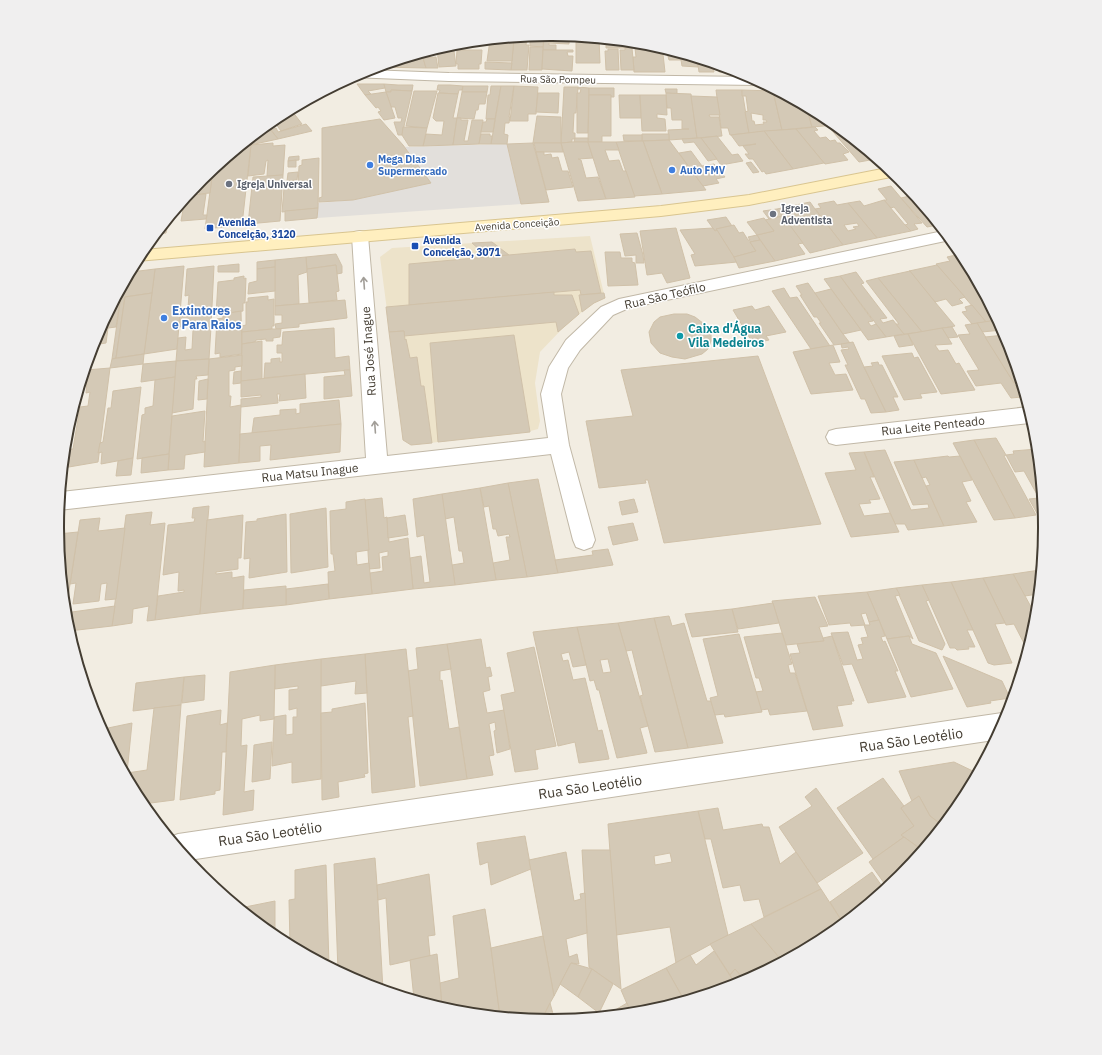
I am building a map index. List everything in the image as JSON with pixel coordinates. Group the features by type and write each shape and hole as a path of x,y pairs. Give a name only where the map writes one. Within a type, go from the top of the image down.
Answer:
{"main road":[{"name":"Avenida Conceição","path":"147,255 661,211 749,200 885,173"}],"street":[{"name":"Rua São Pompeu","path":"374,75 745,82"},
{"name":"Rua José Inague","path":"360,236 377,466"},
{"name":"Rua São Teófilo","path":"584,540 559,445 551,394 559,367 573,345 592,324 607,311 625,303 941,236"},
{"name":"Rua Leite Penteado","path":"836,437 1024,416"},
{"name":"Rua Matsu Inague","path":"66,500 559,445"},
{"name":"Rua São Leotélio","path":"184,847 994,727"}],"shaded area":[{"path":"507,144 521,204 317,218 317,203 353,200 431,183 405,147"},
{"path":"590,236 605,298 594,303 583,311 561,330 540,352 535,383 540,421 538,429 527,432 412,445 404,440 380,257 392,248"}],"building":[{"path":"543,41 543,47 530,46 530,42"},
{"path":"544,41 569,42 569,44 549,43 549,45 556,45 556,50 543,50"},
{"path":"526,42 526,45 529,45 527,70 511,70 514,43"},
{"path":"576,42 599,44 600,63 576,63"},
{"path":"514,43 512,61 487,61 489,45"},
{"path":"606,44 632,48 632,48 606,48"},
{"path":"530,47 543,47 542,70 529,70"},
{"path":"625,48 632,48 634,70 621,70 620,50 625,50"},
{"path":"635,48 663,54 665,72 634,72 633,57 636,57"},
{"path":"608,49 618,49 619,70 606,70 605,51 608,51"},
{"path":"457,50 482,50 479,69 458,69 458,64 456,64"},
{"path":"543,50 573,50 573,52 567,52 568,56 573,56 572,71 542,69"},
{"path":"454,51 456,66 439,67 438,55"},
{"path":"668,56 698,64 698,67 682,66 681,60 669,60"},
{"path":"436,57 438,68 426,68 423,59"},
{"path":"423,58 426,68 394,67"},
{"path":"485,62 512,63 511,70 485,69"},
{"path":"698,64 713,69 714,72 699,72"},
{"path":"357,84 384,84 385,88 368,91 371,94 365,95"},
{"path":"384,84 413,85 412,91 391,90 391,92 386,92"},
{"path":"438,85 463,86 462,90 459,90 458,94 439,93 440,90 437,90"},
{"path":"463,86 488,86 487,92 462,92"},
{"path":"491,86 501,86 495,119 486,119 488,95 490,95"},
{"path":"501,86 514,86 509,123 505,123 504,134 508,135 507,144 491,144"},
{"path":"514,86 538,87 536,114 528,114 528,121 510,121"},
{"path":"564,87 578,87 576,113 574,113 573,133 575,133 575,138 572,139 572,142 561,143"},
{"path":"578,87 589,88 588,133 577,133 577,93 580,93 581,89 578,89"},
{"path":"589,88 614,88 614,97 611,97 611,95 589,95"},
{"path":"665,89 677,89 677,94 666,93"},
{"path":"391,90 412,91 402,135 398,135 394,122 401,122 402,118 398,118 395,107 391,107 386,92 391,92"},
{"path":"716,90 742,90 749,133 730,135 728,128 721,128"},
{"path":"742,90 765,91 774,95 782,130 749,133 745,112 748,111 746,96 742,96","holes":["751,113 763,115 763,120 766,120 767,122 763,122 764,124 755,125 754,121 752,121"]},
{"path":"414,91 437,91 427,128 406,126"},
{"path":"386,92 395,118 384,120 378,112 381,111 378,107 376,108 365,95"},
{"path":"462,92 487,92 485,104 479,104 474,119 457,118"},
{"path":"438,93 458,94 453,118 457,118 453,145 423,146 426,134 442,135 444,121 436,121 433,118"},
{"path":"538,93 559,93 558,113 536,112"},
{"path":"666,93 691,94 697,138 669,140 668,130 689,129 682,129 682,120 672,120 671,108 667,108"},
{"path":"589,95 611,95 611,136 602,136 602,142 588,142"},
{"path":"619,95 640,95 641,118 620,118"},
{"path":"640,95 666,95 667,115 657,114 657,118 665,119 666,131 642,131"},
{"path":"774,95 809,115 812,127 782,130"},
{"path":"691,96 717,97 720,115 709,115 710,117 719,117 722,136 697,138"},
{"path":"295,114 302,124 281,131 277,126"},
{"path":"809,115 825,126 812,127"},
{"path":"537,116 561,117 561,143 533,143"},
{"path":"457,118 461,118 461,120 468,120 464,141 468,141 472,120 483,120 479,144 453,145"},
{"name":"Mega Dias Supermercado","path":"380,119 403,145 431,183 353,200 319,202 319,198 322,197 322,128"},
{"path":"487,119 495,119 493,132 481,132 483,122 486,122"},
{"path":"306,124 312,131 278,139 271,130 276,128 278,132"},
{"path":"403,127 427,128 423,146 409,146 402,135"},
{"path":"815,127 818,130 814,131 820,138 826,137 830,141 835,140 849,152 843,154 848,160 825,164 796,129"},
{"path":"796,129 824,163 793,169 764,131"},
{"path":"271,130 278,139 252,145"},
{"path":"764,131 793,169 766,174 764,171 762,172 753,159 749,159 745,154 749,154 743,146 756,144 739,146 731,135"},
{"path":"833,132 870,160 859,162"},
{"path":"481,134 490,134 490,136 492,136 491,144 479,144"},
{"path":"642,134 669,134 669,140 642,141"},
{"path":"623,135 642,135 642,141 624,141"},
{"path":"717,136 732,155 738,154 743,161 721,165 701,138"},
{"path":"575,138 588,138 588,142 574,142"},
{"path":"701,138 717,159 708,161 694,142 684,143 682,139"},
{"name":"Auto FMV","path":"669,140 706,190 662,194 643,141"},
{"path":"643,141 662,194 634,196 616,142"},
{"path":"588,142 593,158 578,159 581,160 586,178 598,177 606,199 578,201 561,143"},
{"path":"588,142 616,142 619,150 605,150 609,161 619,160 623,171 626,171 635,197 606,199"},
{"path":"273,143 273,146 285,145 283,175 267,176 268,160 266,161 264,174 248,176 251,145"},
{"path":"533,143 549,202 521,204 507,144"},
{"path":"534,143 561,143 563,152 536,152"},
{"name":"Igreja Universal","path":"251,145 242,225 205,229 212,179"},
{"path":"691,151 702,166 714,164 725,177 716,179 719,183 703,186 679,153"},
{"path":"536,152 544,152 544,155 551,154 552,158 558,157 562,171 568,171 573,187 546,190"},
{"path":"299,156 299,160 288,161 289,157"},
{"path":"319,158 318,208 282,212 284,188 298,187 299,166 302,165 302,160"},
{"path":"296,160 296,167 288,167 288,161"},
{"path":"751,162 759,172 753,173 746,163"},
{"path":"298,172 297,180 287,181 288,173"},
{"path":"283,175 280,221 248,224 253,177"},
{"path":"212,179 210,193 199,194 199,192"},
{"path":"891,186 922,223 914,224 918,229 911,231 905,225 908,224 894,207 891,208 884,200 887,200 878,189"},
{"path":"206,194 203,215 207,215 206,219 181,221 183,209 196,195"},
{"path":"907,197 933,226 927,227 901,198"},
{"path":"884,200 911,231 877,238 848,203 860,201 864,206"},
{"path":"834,201 837,205 848,203 877,238 843,245 815,209 821,208 818,204","holes":["857,223 859,226 853,227 856,229 848,231 844,225"]},
{"path":"810,202 843,245 810,253 777,209"},
{"path":"318,208 317,218 285,221 285,211"},
{"name":"Igreja Adventista","path":"777,209 783,216 769,219 763,211"},
{"path":"783,216 803,243 798,244 805,254 775,261 757,235 774,231 765,220"},
{"path":"726,217 732,226 716,229 717,230 715,231 707,220"},
{"path":"764,218 774,231 757,235 747,222"},
{"path":"734,225 739,233 743,232 748,240 750,240 748,237 757,235 760,240 750,242 756,251 734,257 716,229"},
{"path":"676,228 690,278 667,283 662,273 647,275 640,231"},
{"path":"713,228 715,231 717,230 737,262 695,266 691,255 695,254 680,230"},
{"path":"637,233 644,263 636,263 636,255 625,256 620,234"},
{"path":"760,240 775,261 739,268 734,257 756,251 750,242"},
{"path":"492,242 509,255 488,257 472,243"},
{"path":"575,249 576,252 591,251 601,293 581,295 580,290 409,305 409,264"},
{"path":"605,252 620,252 621,258 632,258 632,262 635,263 638,285 608,286"},
{"path":"336,254 342,266 342,273 337,274 336,265 307,269 306,257"},
{"path":"955,255 956,257 991,321 986,322 936,264 950,261 947,257"},
{"path":"306,257 307,272 298,275 299,304 275,306 275,260"},
{"path":"275,260 275,267 257,269 257,262"},
{"path":"239,264 239,272 218,272 218,266"},
{"path":"336,265 339,291 336,292 337,300 309,303 307,269"},
{"path":"937,265 965,297 959,299 963,303 952,306 946,299 935,302 909,271"},
{"name":"Extintores e Para Raios","path":"184,266 177,349 144,354 155,269"},
{"path":"214,266 211,327 191,330 192,325 179,327 180,309 188,308 189,295 185,296 187,269"},
{"path":"275,267 275,291 248,294 249,283 257,281 257,269"},
{"path":"155,269 152,293 125,297 116,358 112,359 120,303 138,271"},
{"path":"910,271 955,326 922,332 878,278"},
{"path":"856,272 864,283 861,284 887,318 880,319 883,323 893,320 904,334 886,337 840,276"},
{"path":"244,276 244,279 246,278 245,303 243,303 243,311 216,315 218,282 234,280 234,278"},
{"path":"840,276 873,321 868,322 871,326 876,324 886,337 868,340 824,279"},
{"path":"878,278 922,332 904,334 896,324 899,324 866,281"},
{"path":"808,283 850,343 834,345 819,323 821,323 817,317 814,317 796,286"},
{"path":"784,288 790,298 797,297 830,346 811,349 772,291"},
{"path":"831,289 861,330 843,334 815,293"},
{"path":"554,292 554,295 572,295 579,314 558,332 556,322 404,336 404,331 389,332 386,307"},
{"path":"152,293 144,354 116,358 125,297"},
{"path":"604,293 605,298 594,303 582,312 579,295"},
{"path":"268,296 268,300 274,299 274,326 272,326 272,329 242,332 242,326 246,325 246,302 248,302 248,298"},
{"path":"345,300 347,318 299,324 299,327 276,329 275,324 282,323 282,315 275,315 275,306"},
{"path":"120,303 116,327 108,328 106,343 101,344 115,312"},
{"path":"972,305 986,322 972,324 962,312 967,311 965,307"},
{"path":"752,306 755,310 769,306 786,332 766,336 769,340 760,342 757,338 751,340 733,310"},
{"path":"241,311 242,354 220,357 220,353 215,354 217,319 223,318 223,314"},
{"name":"Caixa d'Água Vila Medeiros","path":"674,314 687,314 695,317 708,327 711,334 711,341 708,349 702,354 685,359 672,357 660,353 651,343 649,332 654,322 660,317"},
{"path":"991,321 995,331 982,332 977,323"},
{"path":"977,323 1014,383 1020,397 1011,398 1001,383 976,386 967,371 979,370 958,335 970,334 965,325"},
{"path":"211,327 209,359 176,361 178,338 186,337 185,350 192,349 193,330"},
{"path":"952,327 958,337 948,338 942,328"},
{"path":"334,328 335,358 349,356 350,370 264,378 265,363 271,363 271,359 280,358 280,362 282,362 282,353 277,353 277,345 282,345 283,332"},
{"path":"942,328 952,344 935,345 939,351 948,350 956,364 959,363 975,390 941,394 908,334"},
{"path":"281,329 280,337 273,338 273,341 266,341 266,339 242,344 242,332"},
{"path":"404,331 410,358 417,357 421,386 424,386 432,443 411,445 403,440 389,332"},
{"path":"908,334 913,345 899,347 894,336"},
{"path":"514,335 530,432 438,442 430,343"},
{"path":"998,336 1015,383 1014,383 985,337"},
{"path":"262,341 262,379 241,381 242,344"},
{"path":"853,342 886,412 871,413 865,399 861,399 845,365 848,365 841,350 849,349 848,347 842,348 841,344"},
{"path":"833,345 840,362 829,363 835,375 846,374 853,390 811,394 793,352"},
{"path":"912,353 914,358 918,357 937,392 920,394 922,398 904,400 882,356"},
{"path":"144,354 143,364 110,368 112,359"},
{"path":"242,355 242,366 235,367 235,370 229,371 229,396 231,396 230,407 241,405 239,463 204,467 209,359"},
{"path":"758,356 821,524 664,543 648,480 645,480 646,483 599,488 586,421 633,416 621,370"},
{"path":"209,359 208,375 196,376 197,379 195,379 193,409 172,413 176,361"},
{"path":"176,361 175,377 141,382 143,364"},
{"path":"878,362 879,365 882,365 898,397 893,397 899,410 886,412 864,367 873,366 871,363"},
{"path":"110,368 98,462 69,467 80,407 88,406 90,392 86,393 87,382 91,370"},
{"path":"344,370 350,370 352,396 324,399 324,377 345,375"},
{"path":"241,371 241,383 233,384 234,372"},
{"path":"305,374 306,398 279,401 280,394 277,394 278,403 241,407 241,399 261,397 261,395 241,397 241,381"},
{"path":"175,377 169,454 137,459 142,415 145,414 145,408 153,406 155,380"},
{"path":"208,379 207,399 198,400 199,381"},
{"path":"141,387 133,458 101,464 102,452 98,453 100,443 103,442 108,408 111,408 113,391"},
{"path":"339,400 341,424 252,433 254,418 280,415 280,410 296,409 296,414 300,413 300,404"},
{"path":"205,411 203,442 205,441 205,452 185,455 184,469 168,470 172,416"},
{"path":"341,424 340,452 270,460 271,445 260,446 260,461 239,463 240,434"},
{"path":"996,438 1036,515 1015,518 974,440"},
{"path":"974,440 1015,518 994,520 953,443"},
{"path":"885,450 911,510 929,508 928,504 913,505 894,462 914,460 944,526 908,530 905,524 895,524 864,452"},
{"path":"1031,450 1036,492 1024,471 1015,472 1006,455 1014,454 1013,451"},
{"path":"864,452 874,477 870,477 880,499 869,500 871,503 859,504 864,516 890,513 899,532 851,537 825,473 856,470 849,453"},
{"path":"169,454 168,470 141,473 142,458"},
{"path":"960,456 972,480 962,482 971,501 966,502 977,522 944,526 926,486 930,485 926,477 922,478 914,460"},
{"path":"133,458 131,475 116,476 118,461"},
{"path":"538,479 558,573 527,577 508,483"},
{"path":"508,483 527,577 496,580 493,563 510,560 506,537 510,537 509,534 498,536 496,529 493,529 489,506 484,507 480,488"},
{"path":"480,488 496,580 455,585 452,565 464,563 462,551 459,551 454,517 445,519 442,494"},
{"path":"442,494 455,585 413,589 410,558 421,556 424,583 430,582 424,535 417,537 413,499"},
{"path":"382,498 384,518 387,517 389,542 408,538 413,589 372,594 370,573 383,571 382,557 388,556 388,551 379,553 380,568 369,569 365,500"},
{"path":"1036,498 1037,513 1029,499"},
{"path":"365,499 369,550 356,552 357,565 369,563 372,594 329,599 328,572 335,571 333,554 331,554 330,511 346,509 346,502"},
{"path":"634,499 638,512 622,515 619,502"},
{"path":"209,506 200,614 155,620 158,596 184,592 184,590 178,591 179,572 163,575 168,525 194,522 195,518 192,518 193,508"},
{"path":"326,508 328,567 291,573 290,514"},
{"path":"152,512 150,525 165,523 155,620 147,621 149,606 133,609 132,623 112,626 126,515"},
{"path":"286,514 287,572 249,578 250,558 244,559 246,522"},
{"path":"243,515 241,558 238,558 238,569 216,572 216,574 232,572 232,578 244,576 243,609 200,614 207,520"},
{"path":"405,515 408,535 388,538 387,518"},
{"path":"100,518 98,531 125,528 116,599 105,600 107,583 101,584 99,601 73,604 76,583 70,584 80,520"},
{"path":"633,523 638,540 613,545 608,527"},
{"path":"78,532 69,591 66,559 64,533"},
{"path":"608,549 613,565 558,573 555,560 593,555 592,551"},
{"path":"1035,571 1032,595 1025,596 1013,574"},
{"path":"1013,574 1031,606 1023,642 1014,624 1006,625 983,578"},
{"path":"983,578 1005,623 995,624 1012,663 994,665 988,663 951,582"},
{"path":"951,582 973,630 967,630 975,647 968,647 969,649 957,650 955,648 950,648 922,585"},
{"path":"328,584 329,599 286,605 286,589"},
{"path":"922,585 929,600 926,601 945,644 942,650 919,641 896,588"},
{"path":"286,586 286,605 243,609 244,590"},
{"path":"896,588 900,595 895,596 913,639 909,636 887,639 867,592"},
{"path":"867,592 879,620 869,622 866,613 861,614 865,625 851,626 850,623 829,625 818,596"},
{"path":"815,597 828,626 819,627 824,641 786,645 772,601"},
{"path":"773,603 779,623 738,629 732,609"},
{"path":"115,606 112,626 76,630 72,612"},
{"path":"732,609 738,632 692,637 685,614"},
{"path":"669,616 672,626 684,623 707,701 711,701 723,743 688,748 654,618"},
{"path":"654,618 688,748 655,752 640,696 643,695 632,650 626,651 618,623"},
{"path":"879,620 885,636 881,637 883,642 885,641 898,671 895,671 906,697 868,703 852,664 843,665 831,633 848,632 857,660 863,659 858,645 863,644 861,638 868,637 864,625 870,625 869,622"},
{"path":"618,623 648,726 640,728 647,753 617,758 599,690 597,690 594,680 590,681 577,627","holes":["608,659 611,672 603,673 600,660"]},
{"path":"577,627 586,665 573,667 569,652 561,654 563,661 568,660 573,680 585,678 598,731 602,730 609,759 579,763 575,742 558,746 533,632"},
{"path":"782,633 792,664 788,665 790,673 795,673 807,711 770,715 768,709 761,710 755,692 763,691 759,678 756,678 744,637"},
{"path":"739,634 762,712 725,717 724,714 715,715 710,698 718,696 703,639"},
{"path":"832,636 854,701 851,701 852,704 837,706 843,726 813,730 790,654 800,653 797,644 824,641 823,638"},
{"path":"909,636 912,644 936,653 953,689 911,697 887,639"},
{"path":"481,639 486,668 490,667 492,676 488,677 490,690 483,692 487,713 504,710 510,749 497,753 494,731 496,730 495,722 489,724 494,755 489,756 493,775 467,779 447,644"},
{"path":"447,644 451,669 440,671 440,681 442,680 449,729 459,727 467,779 420,786 408,671 418,669 416,648"},
{"path":"534,647 556,746 535,750 538,769 515,772 501,695 515,692 507,653"},
{"path":"406,649 413,716 408,717 415,787 372,793 365,654"},
{"path":"365,654 367,693 355,694 356,681 321,686 321,659"},
{"path":"943,656 1002,681 1008,694 1006,699 967,707"},
{"path":"321,659 321,779 292,783 292,762 272,766 274,717 286,715 286,735 293,734 293,717 297,717 297,708 289,710 289,690 298,689 298,686 275,689 275,665"},
{"path":"275,665 274,719 260,721 260,715 242,719 241,746 247,745 244,792 254,790 253,810 223,815 230,672"},
{"path":"205,675 204,700 182,703 184,677"},
{"path":"184,677 181,705 133,711 136,683"},
{"path":"365,703 368,773 364,774 365,777 338,782 339,797 322,800 321,713 332,712 332,709"},
{"path":"181,705 174,800 150,803 131,772 147,770 154,708"},
{"path":"221,710 220,725 227,723 226,752 222,752 220,790 215,791 215,794 180,800 187,716"},
{"path":"132,723 128,767 115,743 108,728"},
{"path":"272,742 270,779 252,782 254,745"},
{"path":"954,762 972,771 956,798 938,822 930,816 919,796 912,801 899,771"},
{"path":"883,778 904,806 901,808 914,826 901,835 904,837 873,859 837,808"},
{"path":"816,788 863,853 817,883 779,827 812,806 805,797"},
{"path":"919,796 930,816 938,822 918,847 901,835 914,826 901,808"},
{"path":"718,808 723,830 762,824 763,827 769,827 780,864 796,852 821,889 764,917 759,899 744,901 740,885 723,888 711,839 705,839 698,811"},
{"path":"698,811 728,935 676,963 670,927 616,935 608,824","holes":["670,853 672,862 655,865 654,856"]},
{"path":"525,836 531,869 491,885 488,862 480,865 477,843"},
{"path":"904,837 918,847 884,882 869,862"},
{"path":"582,850 610,850 621,989 589,967"},
{"path":"566,852 574,901 581,899 580,894 585,893 587,933 566,939 569,957 577,954 579,964 571,963 554,996 529,860"},
{"path":"375,858 383,983 338,965 334,864"},
{"path":"326,865 329,960 290,938 289,900 295,899 295,870"},
{"path":"872,872 881,885 840,918 830,902"},
{"path":"429,874 435,935 428,936 430,956 390,965 386,898 378,900 377,885"},
{"path":"821,889 840,918 821,932 779,957 751,924"},
{"path":"275,901 275,928 255,913 247,907"},
{"path":"485,909 499,1011 456,1005 441,1001 440,983 459,978 453,916"},
{"path":"751,924 779,957 740,975 735,969 730,975 710,944"},
{"path":"543,936 554,996 545,1014 499,1011 491,948"},
{"path":"714,951 732,979 682,996 666,968 690,955 696,965"},
{"path":"437,954 441,1001 413,994 410,960"},
{"path":"571,963 592,969 578,997 560,984"},
{"path":"666,968 682,996 629,1008 621,990"},
{"path":"592,969 613,984 600,1011 597,1012 578,997"},
{"path":"735,969 740,975 732,979 730,975"},
{"path":"550,1003 553,1014 545,1014"},
{"path":"627,1003 629,1008 615,1010"}],"place":[{"name":"Mega Dias Supermercado","path":"370,165"},
{"name":"Auto FMV","path":"672,170"},
{"name":"Igreja Universal","path":"229,184"},
{"name":"Igreja Adventista","path":"773,214"},
{"name":"Avenida Conceição, 3120","path":"210,228"},
{"name":"Avenida Conceição, 3071","path":"415,246"},
{"name":"Extintores e Para Raios","path":"164,318"},
{"name":"Caixa d'Água Vila Medeiros","path":"680,336"}]}
